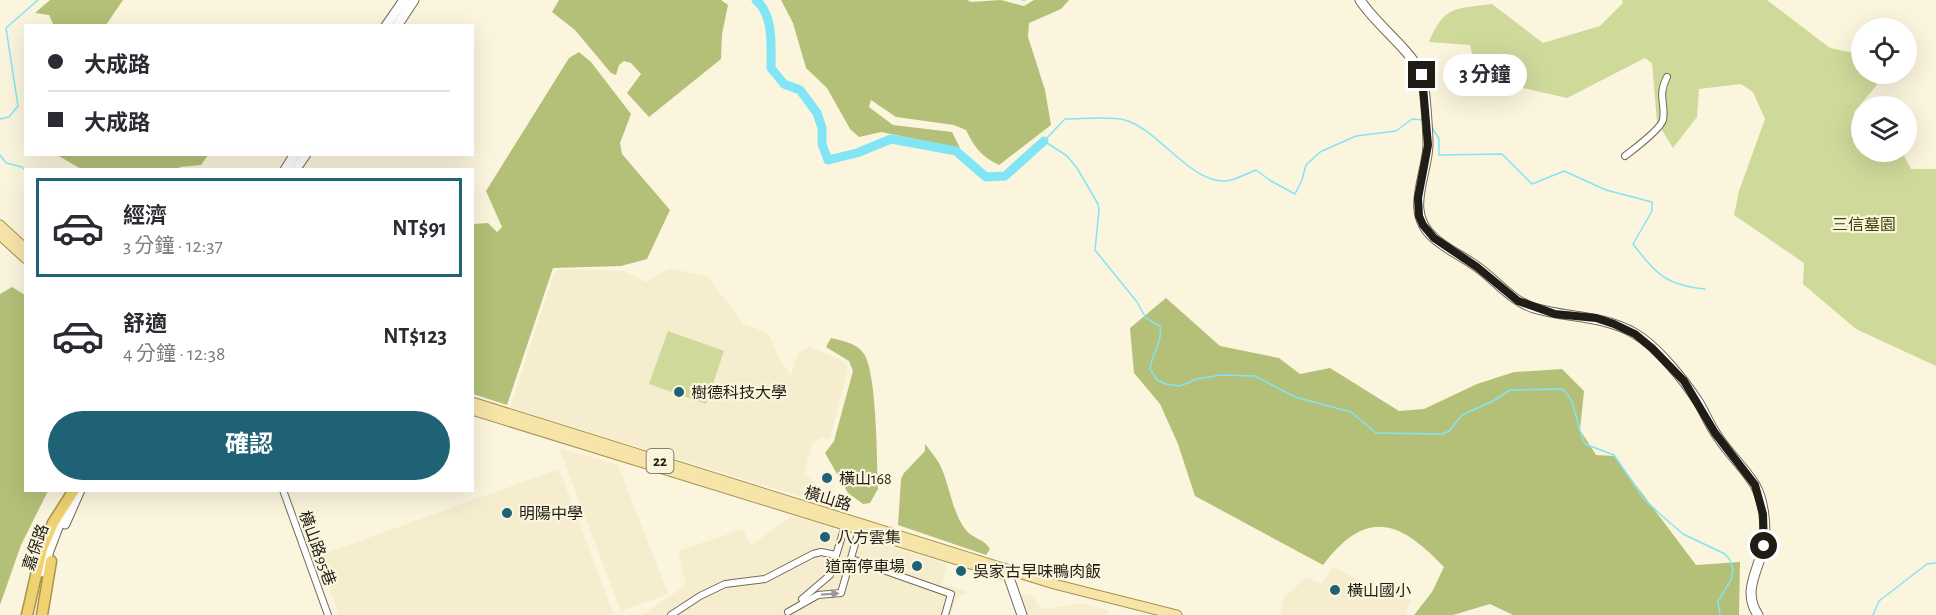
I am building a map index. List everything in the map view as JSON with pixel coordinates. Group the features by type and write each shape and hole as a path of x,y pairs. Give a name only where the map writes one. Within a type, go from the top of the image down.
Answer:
{"highway":[{"path":"27,615 42,549 53,523 73,492"},
{"path":"40,615 51,561"}],"main road":[{"path":"0,225 24,247"},
{"path":"0,235 24,257"},
{"name":"橫山路","path":"474,403 1008,573 1177,615"},
{"name":"橫山路","path":"474,411 845,526 1147,615"}],"street":[{"path":"387,24 404,0"},
{"path":"397,24 414,0"},
{"path":"1360,0 1370,16 1411,59 1422,75 1428,145 1418,198 1419,216 1423,225 1434,238 1477,267 1518,301 1555,314 1596,318 1635,334 1684,381 1715,433 1755,485 1760,500 1764,546 1749,594 1752,607 1758,615"},
{"path":"1624,156 1659,126 1663,119 1661,89 1667,77"},
{"name":"嘉保路","path":"32,615 41,573 50,546 73,492"},
{"name":"嘉保路","path":"51,561 79,492"},
{"name":"橫山路95巷","path":"284,492 328,615"},
{"path":"787,614 830,575 845,526"},
{"path":"787,614 818,595 841,593 859,530"},
{"path":"671,615 724,584 765,579 813,554 821,552 836,555"},
{"path":"852,559 951,594 945,615"},
{"path":"1008,573 1022,615"}],"shaded area":[{"name":"樹德科技大學","path":"669,268 708,277 743,324 768,333 781,362 791,375 798,353 809,347 840,359 848,367 830,439 821,437 812,444 804,472 819,487 819,502 510,408 553,276 558,269 624,271 646,282"},
{"path":"559,448 618,465 668,594 621,611"},
{"name":"明陽中學","path":"559,469 613,613 608,615 339,615 318,556"},
{"path":"792,516 948,564 942,584 968,592 956,599 951,615 642,615 686,585 678,551 743,529 750,546"},
{"name":"橫山國小","path":"1333,567 1393,597 1411,599 1405,615 1280,615 1284,597 1306,578 1322,583"},
{"path":"1020,595 1029,595 1034,598 1037,605 1043,609 1081,603 1109,611 1106,615 1026,615"}],"green space":[{"path":"50,0 123,0 107,24 53,24 49,15 35,13"},
{"path":"559,0 721,0 728,5 722,34 721,59 649,117 627,93 641,74 631,63 624,61 619,65 616,75 611,73 575,30 552,12"},
{"path":"781,0 967,0 971,2 1001,0 1024,6 1034,0 1069,0 1061,9 1029,23 1028,37 1045,90 1051,125 999,165 979,151 966,130 954,125 896,117 871,100 869,107 893,125 952,132 960,148 881,132 859,137 850,129 827,88 806,68 793,23"},
{"name":"三信墓園","path":"1622,0 1767,0 1830,48 1851,52 1851,84 1877,85 1868,96 1851,96 1851,162 1907,162 1911,169 1936,169 1936,366 1856,329 1803,284 1804,263 1734,215 1739,191 1765,119 1753,92 1741,84 1699,89 1697,117 1673,148 1657,122 1652,63 1645,58 1567,98 1478,78 1470,45 1429,42 1440,21 1460,8 1492,4 1543,43 1600,26 1623,3"},
{"path":"579,52 591,62 631,114 620,143 622,154 670,210 647,259 621,266 553,268 507,405 474,394 474,224 488,223 497,232 502,227 486,191 569,58"},
{"path":"59,156 207,156 201,165 179,168 79,168"},
{"path":"12,287 24,294 24,492 48,492 21,545 0,605 0,294"},
{"path":"1166,298 1220,346 1279,358 1300,374 1330,368 1399,411 1424,409 1477,384 1514,372 1562,369 1584,391 1580,430 1596,455 1614,456 1696,565 1740,562 1739,615 1513,615 1490,604 1453,615 1414,615 1432,592 1444,567 1413,539 1384,527 1369,528 1354,534 1323,565 1195,496 1178,444 1160,404 1134,373 1130,328"},
{"path":"668,331 724,351 706,404 649,384"},
{"path":"831,338 849,343 861,350 872,379 876,418 878,489 870,503 863,504 848,493 825,453 834,441 853,371 849,361 826,347"},
{"path":"925,444 943,471 960,522 971,535 987,545 990,549 986,555 898,525 901,479 925,451"}],"waterway":[{"path":"0,119 9,117 18,106 6,28 38,0"},
{"path":"756,0 762,6 769,22 771,68 784,84 800,90 817,113 822,128 822,144 828,160 857,153 891,139 956,151 986,177 1005,176 1044,141"},
{"path":"1424,120 1412,119 1396,131 1356,136 1320,152 1306,165 1295,194 1256,170 1231,180 1217,180 1204,176 1190,168 1151,135 1125,120 1065,119 1044,141 1067,156 1077,168 1098,204 1095,250 1137,302 1146,318 1160,326 1159,342 1150,369 1157,380 1180,386 1197,379 1221,375 1255,376 1295,397 1351,412 1376,433 1442,434 1449,431 1462,415 1493,401 1510,390 1562,389 1571,400 1585,444 1614,455 1644,499 1661,515 1683,534 1725,554 1730,560 1733,569 1731,580 1718,601 1720,615"},
{"path":"1430,124 1439,139 1439,155 1502,154 1532,184 1564,171 1606,190 1652,202 1652,211 1633,244 1663,277 1681,285 1705,289"},
{"path":"0,155 6,163 24,169"},
{"path":"1873,615 1879,601 1927,564 1936,563"}],"place":[{"name":"樹德科技大學","path":"679,392"},
{"name":"橫山168","path":"827,478"},
{"name":"明陽中學","path":"507,513"},
{"name":"八方雲集","path":"825,537"},
{"name":"道南停車場","path":"917,566"},
{"name":"吳家古早味鴨肉飯","path":"961,571"},
{"name":"橫山國小","path":"1335,590"}],"route":[{"path":"1422,75 1428,145 1418,198 1419,216 1423,225 1434,238 1477,267 1518,301 1555,314 1596,318 1614,324 1635,334 1652,348 1684,381 1700,404 1715,433 1755,485 1763,514 1764,546"}]}
